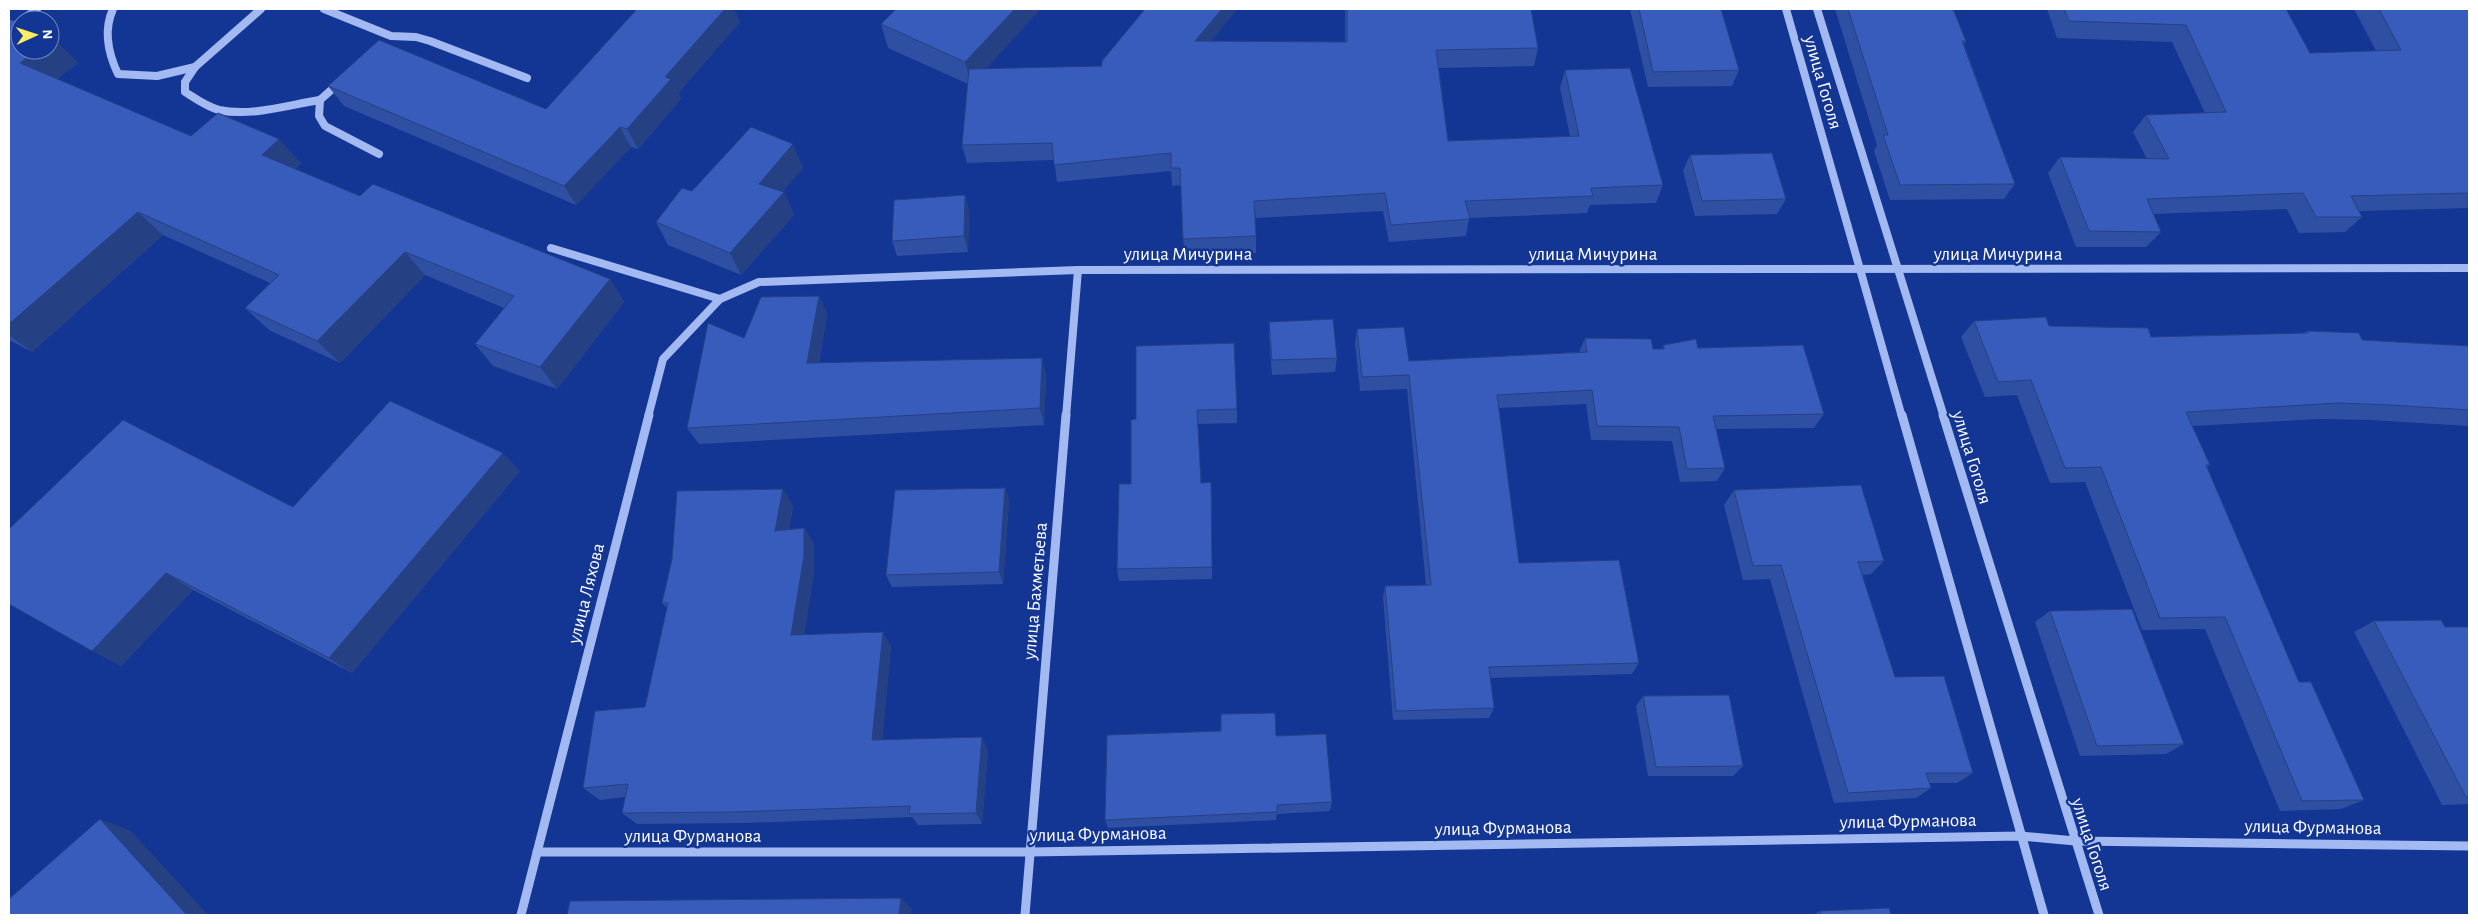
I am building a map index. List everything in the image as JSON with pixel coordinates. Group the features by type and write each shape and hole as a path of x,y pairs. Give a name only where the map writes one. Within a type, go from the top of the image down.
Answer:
{"street":[{"path":"113,9 109,15 109,56 118,74 143,79 166,76 195,67"},
{"path":"261,9 195,67 185,82 185,92 200,102 220,110 248,110 320,100 348,75"},
{"path":"324,9 391,36 416,37 430,41 528,78"},
{"name":"улица Гоголя","path":"1786,9 2044,915"},
{"name":"улица Гоголя","path":"1817,9 2099,915"},
{"path":"384,42 391,36"},
{"path":"320,100 319,116 325,126 379,154"},
{"path":"551,248 720,299"},
{"name":"улица Мичурина","path":"720,299 759,282 1078,270 2469,268"},
{"name":"улица Бахметьева","path":"1025,915 1078,270"},
{"name":"улица Ляхова","path":"521,915 663,359 720,299"},
{"name":"улица Фурманова","path":"537,852 1030,852 2021,836 2075,841 2469,846"}],"building":[{"path":"637,9 725,9 665,77 671,79 627,129 620,127 564,186 328,86 379,40 546,109"},
{"path":"896,9 1015,9 965,62 881,24"},
{"path":"1145,9 1222,9 1195,41 1347,42 1347,9 1531,9 1538,48 1436,50 1448,141 1579,136 1565,70 1630,68 1663,185 1591,188 1593,196 1465,201 1470,219 1391,225 1385,193 1254,201 1256,236 1183,239 1180,168 1171,168 1171,153 1054,165 1052,143 962,145 969,69 1102,66 1102,61"},
{"path":"1639,9 1721,9 1739,70 1653,72"},
{"path":"1848,9 1953,9 1966,41 1962,41 2015,184 1900,185 1883,135 1888,135"},
{"path":"2064,9 2286,9 2310,53 2401,50 2379,9 2469,9 2469,193 2351,196 2362,217 2316,217 2303,193 2147,199 2161,232 2089,231 2060,157 2169,159 2146,115 2226,112 2186,25 2069,21"},
{"path":"9,19 10,60 24,60 20,63 191,136 218,113 279,139 262,155 360,196 373,184 610,279 540,367 475,344 514,296 405,252 317,341 245,308 279,275 138,212 9,324"},
{"path":"751,127 793,144 759,184 784,192 730,253 656,222 682,188 692,191"},
{"path":"1772,153 1786,199 1702,201 1690,155"},
{"path":"965,195 964,236 892,241 894,200"},
{"path":"819,296 807,363 1042,358 1040,408 687,428 708,323 744,338 761,297"},
{"path":"2046,317 2049,326 2148,328 2151,337 2308,333 2307,331 2359,333 2362,340 2469,346 2469,410 2339,403 2186,412 2210,465 2206,465 2299,682 2311,682 2364,800 2302,801 2225,617 2160,618 2101,467 2065,468 2031,380 1998,382 1974,321"},
{"path":"1333,319 1337,358 1272,360 1269,322"},
{"path":"1404,327 1409,361 1587,352 1585,338 1651,339 1653,349 1664,349 1664,345 1696,339 1698,348 1803,345 1824,414 1713,416 1725,468 1687,469 1679,427 1597,426 1592,390 1497,395 1519,563 1619,560 1639,663 1489,667 1494,708 1396,711 1385,586 1431,585 1409,375 1362,377 1357,329"},
{"path":"1234,343 1237,409 1197,410 1201,483 1211,482 1212,567 1117,569 1119,484 1131,484 1131,420 1136,419 1136,346"},
{"path":"390,401 503,453 329,658 166,573 92,651 9,604 9,529 123,420 293,507"},
{"path":"1861,485 1884,561 1858,562 1895,677 1944,676 1973,773 1926,773 1931,788 1848,793 1781,565 1753,566 1734,490"},
{"path":"1005,488 999,572 886,575 895,490"},
{"path":"783,489 775,531 804,528 804,556 791,635 883,632 872,740 982,737 976,813 909,814 910,806 732,812 622,813 628,784 583,788 595,711 645,707 668,603 662,603 672,559 677,491"},
{"path":"2132,609 2184,744 2097,746 2050,611"},
{"path":"2441,620 2445,627 2469,627 2469,796 2466,797 2374,621"},
{"path":"1729,695 1743,766 1656,767 1643,696"},
{"path":"1275,713 1276,736 1326,734 1332,802 1277,805 1277,812 1105,820 1107,735 1221,731 1221,714"},
{"path":"100,819 187,915 9,915 9,899"},
{"path":"901,898 899,915 567,915 570,901"},
{"path":"1889,908 1891,915 1821,915 1820,911"}]}
